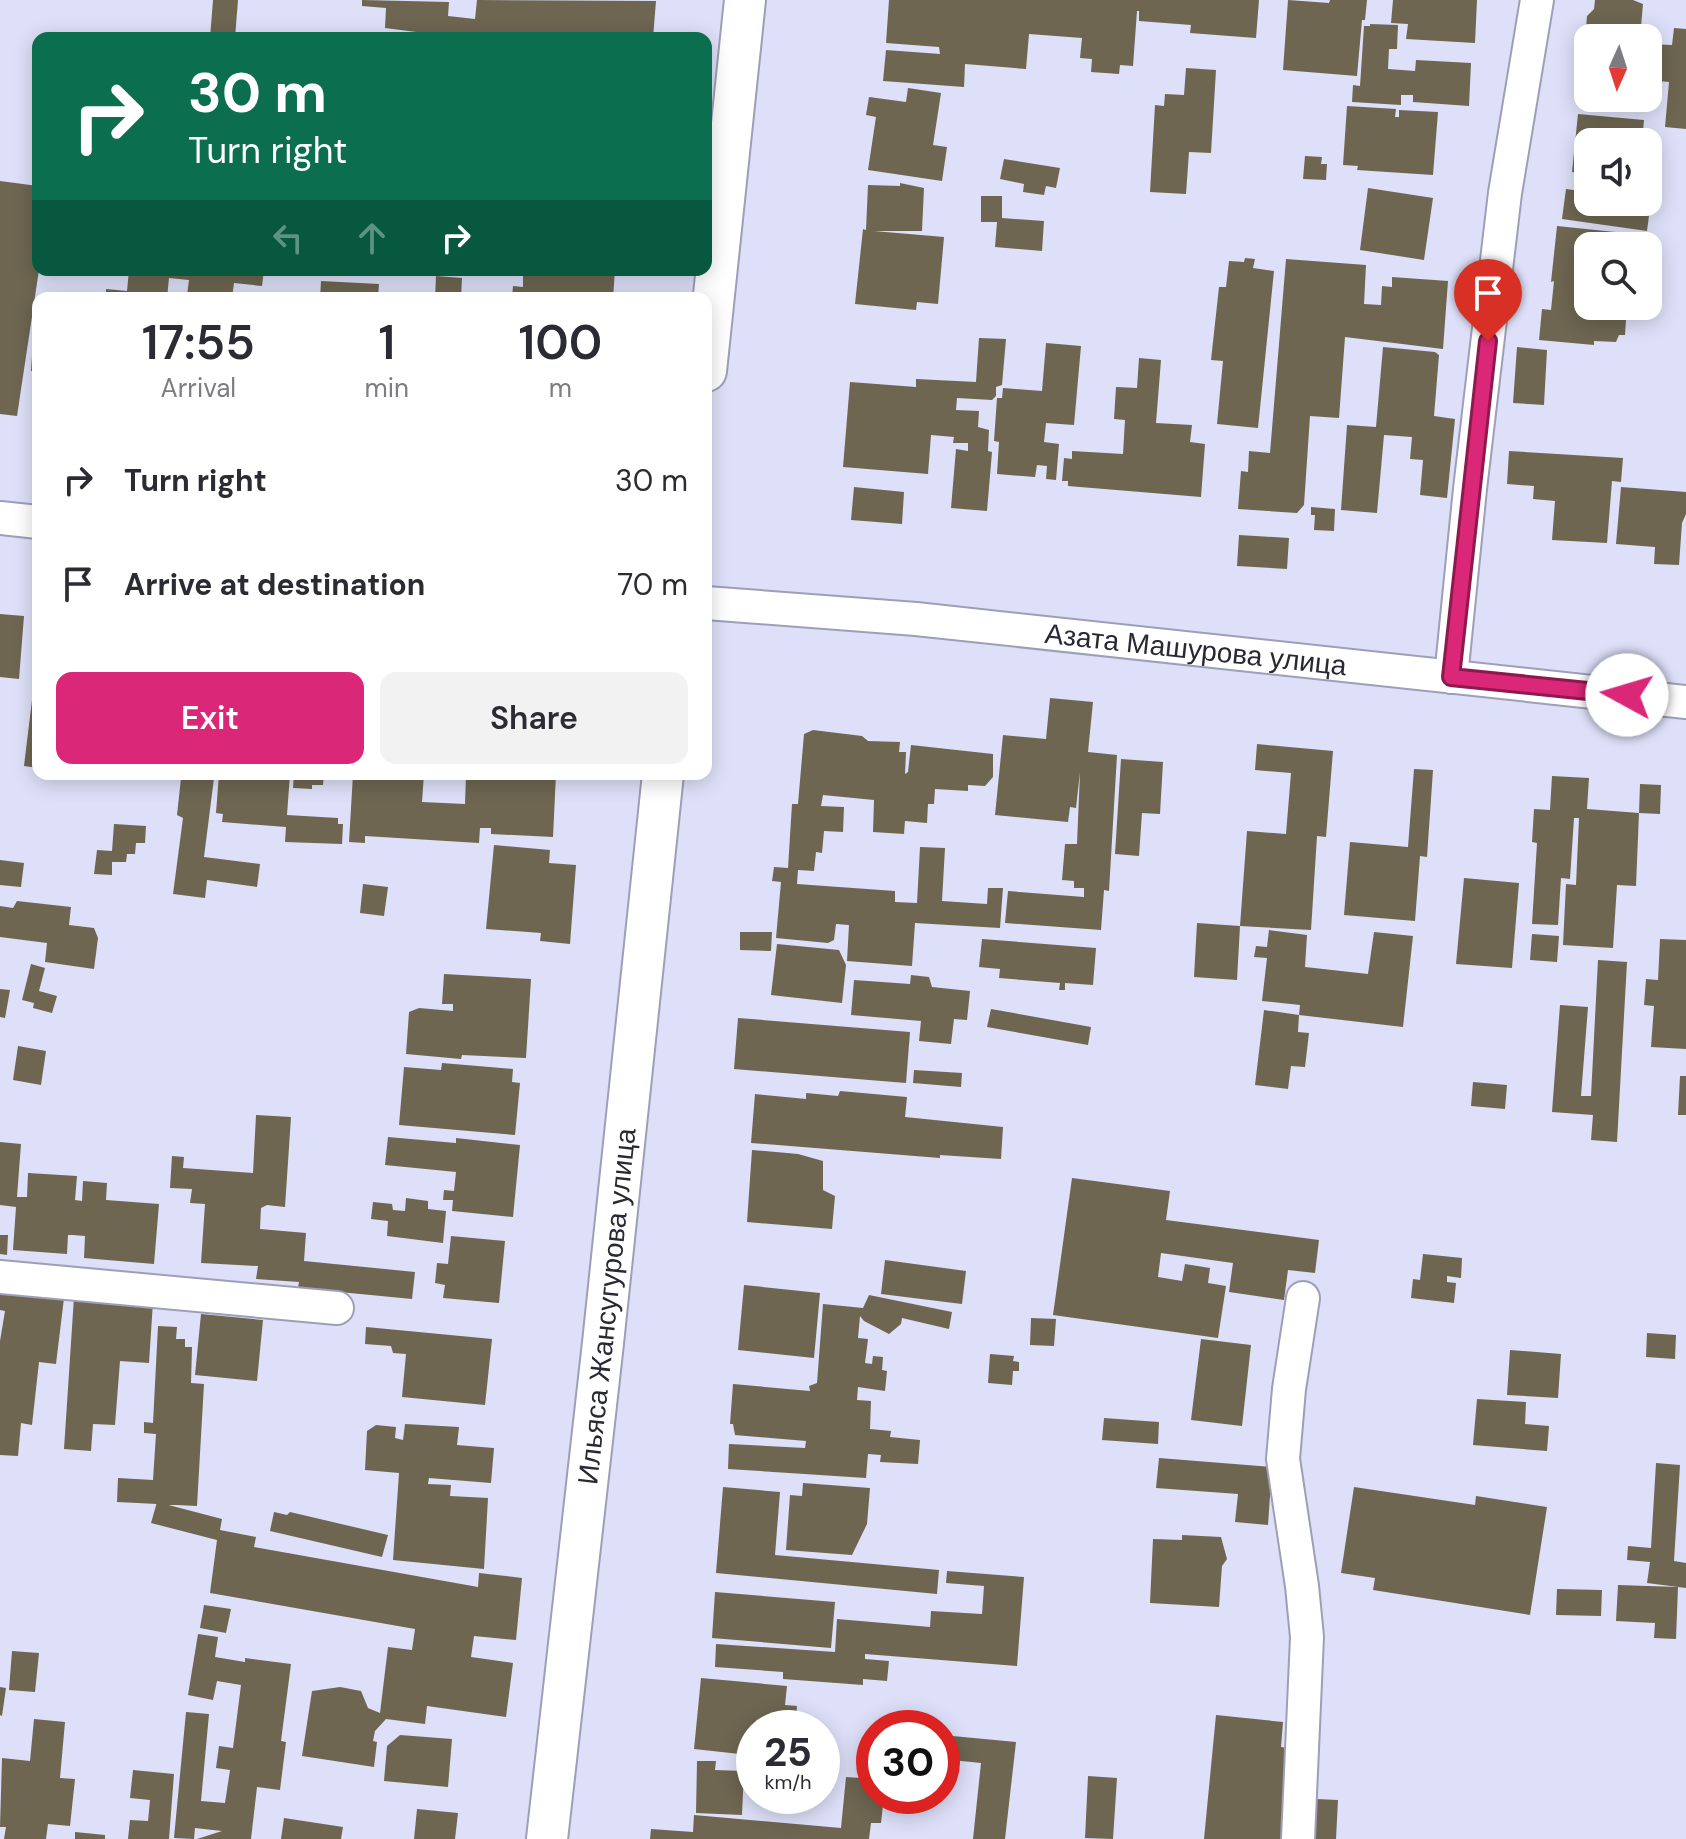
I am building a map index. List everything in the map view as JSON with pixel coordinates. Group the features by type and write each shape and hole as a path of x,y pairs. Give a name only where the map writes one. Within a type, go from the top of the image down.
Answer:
{"street":[{"path":"712,314 745,0"},
{"path":"1451,677 1505,193 1537,0"},
{"path":"0,518 32,521"},
{"name":"Азата Машурова улица","path":"712,603 916,619 1686,702"},
{"name":"Ильяса Жансугурова улица","path":"547,1839 662,780"},
{"path":"0,1277 337,1308"},
{"path":"1298,1839 1307,1637 1283,1459 1289,1389 1303,1298"}],"building":[{"path":"213,0 238,0 235,32 210,32"},
{"path":"362,0 449,2 448,16 475,19 477,0 656,1 653,32 416,32 385,28 386,8 362,6"},
{"path":"889,0 1259,0 1256,38 1190,33 1191,25 1139,21 1137,11 1133,66 1120,65 1119,74 1091,72 1092,59 1080,58 1082,38 1029,34 1026,69 965,64 964,87 883,81 886,50 940,54 939,47 886,43"},
{"path":"1288,0 1329,3 1330,0 1367,0 1357,76 1283,70"},
{"path":"1393,0 1477,0 1475,43 1406,39 1408,24 1391,23"},
{"path":"1595,0 1633,0 1643,4 1641,24 1586,24 1587,16 1594,9"},
{"path":"1398,25 1397,49 1389,49 1388,69 1415,71 1416,60 1471,63 1469,106 1413,102 1413,95 1401,95 1401,105 1352,102 1353,85 1360,86 1364,26"},
{"path":"1674,28 1686,29 1686,129 1665,127 1669,82 1662,81 1662,45 1672,45"},
{"path":"1186,68 1216,70 1211,153 1189,152 1186,194 1150,192 1155,105 1164,106 1165,94 1184,95"},
{"path":"908,88 941,93 933,145 947,147 942,181 868,170 876,117 866,115 869,97 906,102"},
{"path":"1347,106 1396,109 1395,117 1399,117 1399,110 1438,112 1433,175 1357,170 1358,166 1343,165"},
{"path":"1578,114 1644,120 1643,128 1577,128"},
{"path":"1305,156 1322,157 1321,164 1327,164 1326,180 1303,179"},
{"path":"1004,159 1060,168 1056,188 1046,186 1044,195 1023,192 1024,184 1000,179"},
{"path":"0,181 32,185 32,276 38,276 36,292 32,292 32,316 17,416 0,414"},
{"path":"900,183 924,188 922,231 874,231 944,237 938,304 917,302 916,310 855,304 863,229 866,230 868,185 900,186"},
{"path":"1368,188 1433,198 1424,260 1360,250"},
{"path":"1566,189 1574,190 1574,216 1649,216 1647,231 1562,219"},
{"path":"981,196 1002,196 1002,218 1044,221 1042,251 995,247 997,222 981,222"},
{"path":"1557,226 1615,232 1574,232 1574,320 1626,320 1625,335 1619,335 1616,342 1594,341 1594,345 1539,340 1542,309 1551,310 1554,281 1551,282"},
{"path":"1245,258 1255,259 1253,268 1274,271 1258,428 1217,424 1223,361 1211,360 1219,287 1226,287 1229,261 1244,262"},
{"path":"1286,259 1366,265 1364,304 1381,305 1382,286 1392,287 1392,277 1448,281 1443,349 1345,337 1339,418 1310,416 1304,505 1297,513 1238,509 1241,471 1248,472 1249,451 1270,453"},
{"path":"128,276 263,276 262,286 234,283 233,292 187,292 189,280 169,278 168,292 106,292 106,289 127,291"},
{"path":"436,276 462,278 461,292 435,292"},
{"path":"523,276 615,276 613,292 512,292 513,286 523,287"},
{"path":"321,281 379,284 378,292 320,292"},
{"path":"979,338 1006,339 1002,385 996,387 996,396 992,400 957,398 956,410 979,411 978,427 989,430 988,451 992,452 987,511 951,508 956,449 968,451 968,443 953,443 954,437 931,435 928,474 843,467 850,382 916,387 916,379 976,382"},
{"path":"1046,343 1081,346 1074,425 1046,423 1044,442 1059,444 1056,480 1046,479 1047,466 1037,465 1035,477 997,474 999,442 994,441 997,398 1002,398 1003,388 1042,391"},
{"path":"1383,347 1435,352 1439,355 1434,416 1455,419 1447,498 1420,495 1423,460 1410,459 1412,437 1384,435 1377,513 1341,510 1347,425 1376,427"},
{"path":"1517,347 1547,350 1544,405 1513,403"},
{"path":"1139,358 1161,360 1156,423 1192,425 1190,442 1205,444 1201,497 1068,486 1068,481 1062,481 1064,458 1072,459 1072,451 1123,454 1125,420 1114,419 1116,387 1137,388"},
{"path":"1509,451 1623,458 1621,482 1612,481 1607,543 1552,540 1555,501 1533,499 1534,486 1507,484"},
{"path":"854,487 904,492 902,524 851,520"},
{"path":"1621,487 1686,492 1679,565 1654,564 1655,547 1616,544"},
{"path":"1311,507 1335,509 1334,531 1314,530 1315,515 1311,515"},
{"path":"1239,535 1289,538 1287,569 1237,566"},
{"path":"0,614 24,616 19,679 0,677"},
{"path":"1050,698 1093,702 1088,752 1117,755 1109,891 1104,890 1101,930 1005,923 1008,891 1084,897 1084,888 1074,888 1074,881 1062,880 1065,844 1077,844 1080,772 1076,808 1070,807 1068,822 995,815 1003,735 1046,739"},
{"path":"32,700 32,767 24,766"},
{"path":"813,730 862,736 868,741 900,742 899,752 906,752 905,774 908,772 911,745 993,754 993,777 985,786 968,785 968,791 935,789 934,804 928,804 927,823 905,821 904,834 873,832 874,800 823,795 821,806 844,807 843,832 824,831 822,853 816,852 814,871 798,870 797,884 895,891 895,902 917,903 920,847 945,848 942,901 987,904 988,888 1003,888 1000,928 915,923 912,966 847,961 849,925 836,924 834,940 828,943 776,938 781,882 772,881 774,867 788,868 792,804 798,804 804,734"},
{"path":"1257,744 1333,751 1326,837 1317,836 1311,930 1240,926 1247,831 1286,834 1291,773 1255,770"},
{"path":"1121,759 1163,762 1160,814 1142,813 1139,856 1115,854"},
{"path":"1414,769 1433,770 1427,857 1420,856 1415,921 1344,915 1350,842 1408,847"},
{"path":"1552,776 1589,778 1587,809 1639,813 1636,886 1617,885 1613,948 1563,945 1566,884 1576,885 1579,818 1574,818 1570,879 1561,878 1558,925 1532,924 1537,843 1532,842 1534,809 1550,810"},
{"path":"181,780 214,780 204,857 260,864 257,887 207,880 205,898 173,894 183,818 177,815"},
{"path":"219,780 290,780 287,815 338,818 338,824 343,824 342,844 285,842 286,827 222,822 223,814 216,813"},
{"path":"294,780 323,780 323,785 312,785 312,789 293,788"},
{"path":"353,780 424,780 422,802 465,804 466,780 556,780 553,837 491,834 491,828 480,828 479,843 365,836 365,843 349,842"},
{"path":"1640,784 1661,785 1660,814 1639,813"},
{"path":"114,824 146,826 145,843 136,843 135,854 127,854 126,862 112,862 112,875 94,874 97,850 112,851"},
{"path":"494,845 550,850 549,863 576,865 570,944 540,941 541,933 486,929"},
{"path":"0,860 24,863 21,887 0,885"},
{"path":"1464,878 1519,883 1512,968 1456,964"},
{"path":"363,884 388,887 384,916 360,913"},
{"path":"17,901 71,907 69,925 94,928 98,938 94,969 45,962 47,943 0,937 0,906 13,908"},
{"path":"1197,923 1240,926 1237,980 1194,977"},
{"path":"1269,930 1307,935 1305,967 1368,974 1374,932 1413,936 1403,1027 1299,1015 1300,1005 1262,1001 1267,958 1254,957 1256,946 1267,947"},
{"path":"740,932 772,932 771,951 740,950"},
{"path":"1532,934 1559,936 1557,962 1530,960"},
{"path":"982,939 1096,948 1093,985 1065,983 1065,990 1059,990 1060,983 999,978 1000,969 979,967"},
{"path":"1660,939 1686,940 1686,1049 1651,1047 1654,1006 1644,1005 1646,979 1658,980"},
{"path":"777,944 839,950 846,965 842,1003 771,995"},
{"path":"1598,960 1627,962 1617,1142 1591,1140 1593,1115 1552,1112 1560,1005 1588,1007 1581,1096 1591,1096"},
{"path":"31,964 45,968 39,991 57,996 52,1013 33,1008 34,1003 22,1000"},
{"path":"444,974 531,979 526,1058 462,1055 461,1059 406,1054 409,1012 419,1008 453,1011 453,1004 442,1004"},
{"path":"911,975 929,977 932,987 970,991 967,1020 954,1019 951,1044 919,1041 921,1021 851,1015 854,980 910,984"},
{"path":"0,989 10,990 5,1018 0,1017"},
{"path":"991,1009 1091,1027 1088,1045 987,1027"},
{"path":"1264,1010 1299,1015 1298,1032 1309,1033 1305,1067 1291,1066 1288,1089 1255,1085"},
{"path":"738,1018 910,1032 906,1083 734,1069"},
{"path":"18,1046 46,1051 41,1085 13,1080"},
{"path":"442,1063 513,1069 512,1082 520,1083 515,1135 399,1125 404,1067 441,1070"},
{"path":"914,1070 962,1073 961,1087 913,1083"},
{"path":"1680,1076 1686,1076 1686,1115 1678,1115"},
{"path":"1473,1082 1507,1085 1505,1109 1471,1106"},
{"path":"840,1091 907,1097 905,1117 1003,1127 1001,1159 940,1155 940,1158 751,1143 755,1094 806,1099 806,1093 838,1096"},
{"path":"256,1115 291,1117 285,1207 267,1205 261,1208 260,1229 306,1233 304,1261 415,1272 412,1299 298,1288 299,1282 256,1279 258,1266 201,1263 205,1204 190,1203 192,1189 170,1188 172,1156 184,1157 183,1168 253,1173"},
{"path":"388,1137 456,1143 456,1138 520,1145 513,1217 452,1211 453,1200 443,1200 444,1190 454,1191 456,1172 385,1165"},
{"path":"0,1142 21,1144 17,1197 27,1197 28,1173 77,1176 75,1200 82,1201 83,1181 107,1183 106,1200 159,1204 154,1264 84,1258 85,1236 68,1235 67,1254 13,1250 16,1207 0,1205"},
{"path":"752,1150 798,1154 823,1161 823,1190 835,1196 832,1229 747,1222"},
{"path":"1072,1178 1170,1191 1166,1220 1319,1240 1315,1273 1288,1270 1284,1300 1229,1292 1233,1263 1161,1253 1158,1277 1182,1281 1185,1264 1210,1268 1208,1283 1226,1286 1218,1338 1053,1315"},
{"path":"406,1198 428,1201 428,1209 446,1211 443,1243 387,1236 388,1221 371,1219 373,1202 392,1204 393,1210 405,1211"},
{"path":"0,1235 8,1235 7,1255 0,1254"},
{"path":"451,1236 505,1241 499,1303 443,1298 445,1285 435,1283 437,1263 448,1264"},
{"path":"1423,1254 1462,1258 1461,1278 1447,1276 1447,1282 1456,1283 1454,1303 1411,1298 1413,1279 1420,1280"},
{"path":"885,1260 966,1271 962,1304 881,1294"},
{"path":"744,1285 820,1293 814,1358 738,1350"},
{"path":"0,1291 64,1298 56,1364 39,1362 32,1425 21,1423 18,1456 0,1455 0,1341 5,1311 0,1310"},
{"path":"869,1295 952,1312 949,1329 902,1318 901,1324 889,1334 860,1316 858,1338 868,1339 865,1363 872,1364 873,1356 883,1357 882,1370 887,1371 885,1391 858,1387 857,1400 871,1401 870,1429 891,1431 890,1437 920,1440 918,1464 880,1462 881,1455 868,1454 866,1478 728,1469 729,1444 805,1448 806,1441 735,1435 733,1424 730,1424 733,1384 810,1391 809,1386 817,1383 823,1304 863,1308"},
{"path":"74,1297 153,1302 149,1363 120,1361 115,1425 93,1424 91,1451 64,1449"},
{"path":"201,1314 263,1320 257,1381 195,1375"},
{"path":"1031,1318 1056,1319 1054,1346 1030,1345"},
{"path":"158,1326 177,1327 176,1339 185,1339 185,1347 192,1347 191,1383 204,1384 197,1506 117,1502 118,1478 153,1480 156,1434 144,1433 144,1422 153,1423"},
{"path":"366,1327 492,1339 485,1405 402,1397 406,1354 393,1353 391,1346 365,1344"},
{"path":"1647,1333 1676,1335 1675,1359 1646,1357"},
{"path":"1201,1339 1251,1345 1242,1426 1191,1420"},
{"path":"1510,1350 1561,1354 1558,1398 1507,1395"},
{"path":"990,1354 1014,1356 1013,1361 1019,1362 1019,1371 1013,1371 1012,1385 988,1383"},
{"path":"1477,1399 1526,1402 1525,1424 1549,1426 1547,1451 1473,1445"},
{"path":"1104,1418 1159,1422 1158,1444 1102,1440"},
{"path":"405,1424 459,1427 457,1445 494,1448 491,1483 429,1478 428,1484 451,1485 450,1496 488,1498 484,1569 393,1560 399,1473 365,1470 367,1431 376,1425 396,1427 395,1438 403,1440"},
{"path":"1159,1458 1272,1467 1268,1525 1235,1522 1238,1494 1156,1488"},
{"path":"1656,1463 1680,1465 1674,1561 1686,1563 1686,1588 1647,1583 1650,1562 1627,1560 1628,1546 1651,1548"},
{"path":"803,1483 870,1488 867,1524 852,1555 786,1550 790,1495 802,1496"},
{"path":"723,1487 780,1492 775,1555 939,1570 937,1594 716,1573"},
{"path":"1354,1487 1475,1505 1476,1496 1547,1507 1530,1615 1373,1590 1375,1578 1341,1573"},
{"path":"157,1502 222,1519 220,1530 256,1537 254,1547 478,1587 479,1573 522,1578 516,1640 474,1636 471,1657 513,1663 506,1717 427,1706 425,1724 386,1719 375,1731 374,1767 302,1756 312,1691 340,1687 361,1691 368,1708 380,1713 388,1647 412,1650 415,1629 210,1593 217,1540 151,1523"},
{"path":"274,1512 287,1515 290,1512 388,1535 382,1557 270,1531"},
{"path":"1182,1535 1221,1537 1227,1559 1222,1566 1219,1607 1150,1603 1153,1539 1182,1540"},
{"path":"947,1571 1024,1577 1017,1666 865,1654 865,1659 889,1661 887,1681 863,1679 863,1685 783,1679 783,1672 715,1667 716,1644 835,1652 837,1619 930,1627 931,1611 982,1614 984,1586 946,1583"},
{"path":"1618,1585 1678,1587 1676,1639 1654,1638 1655,1623 1616,1621"},
{"path":"1557,1589 1602,1590 1601,1616 1556,1615"},
{"path":"715,1592 835,1602 831,1648 712,1638"},
{"path":"204,1605 231,1609 226,1633 200,1628"},
{"path":"198,1634 218,1637 215,1657 291,1664 281,1741 286,1742 280,1790 257,1787 251,1839 197,1839 222,1831 195,1828 194,1839 174,1838 186,1712 209,1714 201,1801 225,1803 230,1770 216,1768 219,1746 233,1748 241,1685 217,1681 213,1700 188,1695"},
{"path":"12,1651 39,1653 35,1692 9,1690"},
{"path":"701,1678 787,1686 785,1705 797,1706 797,1710 736,1710 736,1754 694,1749"},
{"path":"0,1687 6,1688 2,1716 0,1715"},
{"path":"1216,1715 1283,1722 1281,1747 1292,1749 1284,1839 1204,1839"},
{"path":"34,1719 65,1722 60,1778 75,1779 70,1826 48,1824 46,1839 4,1839 6,1827 0,1827 2,1758 30,1761"},
{"path":"400,1735 452,1739 448,1787 384,1781 387,1746"},
{"path":"960,1737 1016,1742 1005,1839 973,1839 981,1763 960,1761"},
{"path":"697,1761 716,1761 715,1770 736,1771 736,1814 742,1815 696,1813"},
{"path":"133,1770 174,1774 169,1839 128,1839 130,1820 148,1821 150,1800 130,1798"},
{"path":"1088,1776 1117,1778 1113,1839 1085,1838"},
{"path":"846,1777 856,1778 856,1814 882,1814 881,1823 871,1823 869,1839 650,1839 651,1829 693,1832 694,1815 841,1828"},
{"path":"1316,1799 1338,1800 1336,1839 1314,1839"},
{"path":"417,1809 458,1813 455,1839 414,1839"},
{"path":"284,1818 343,1827 341,1839 281,1839"},
{"path":"75,1832 105,1835 105,1839 75,1839"}],"route":[{"path":"1488,341 1451,677 1627,695"}]}
